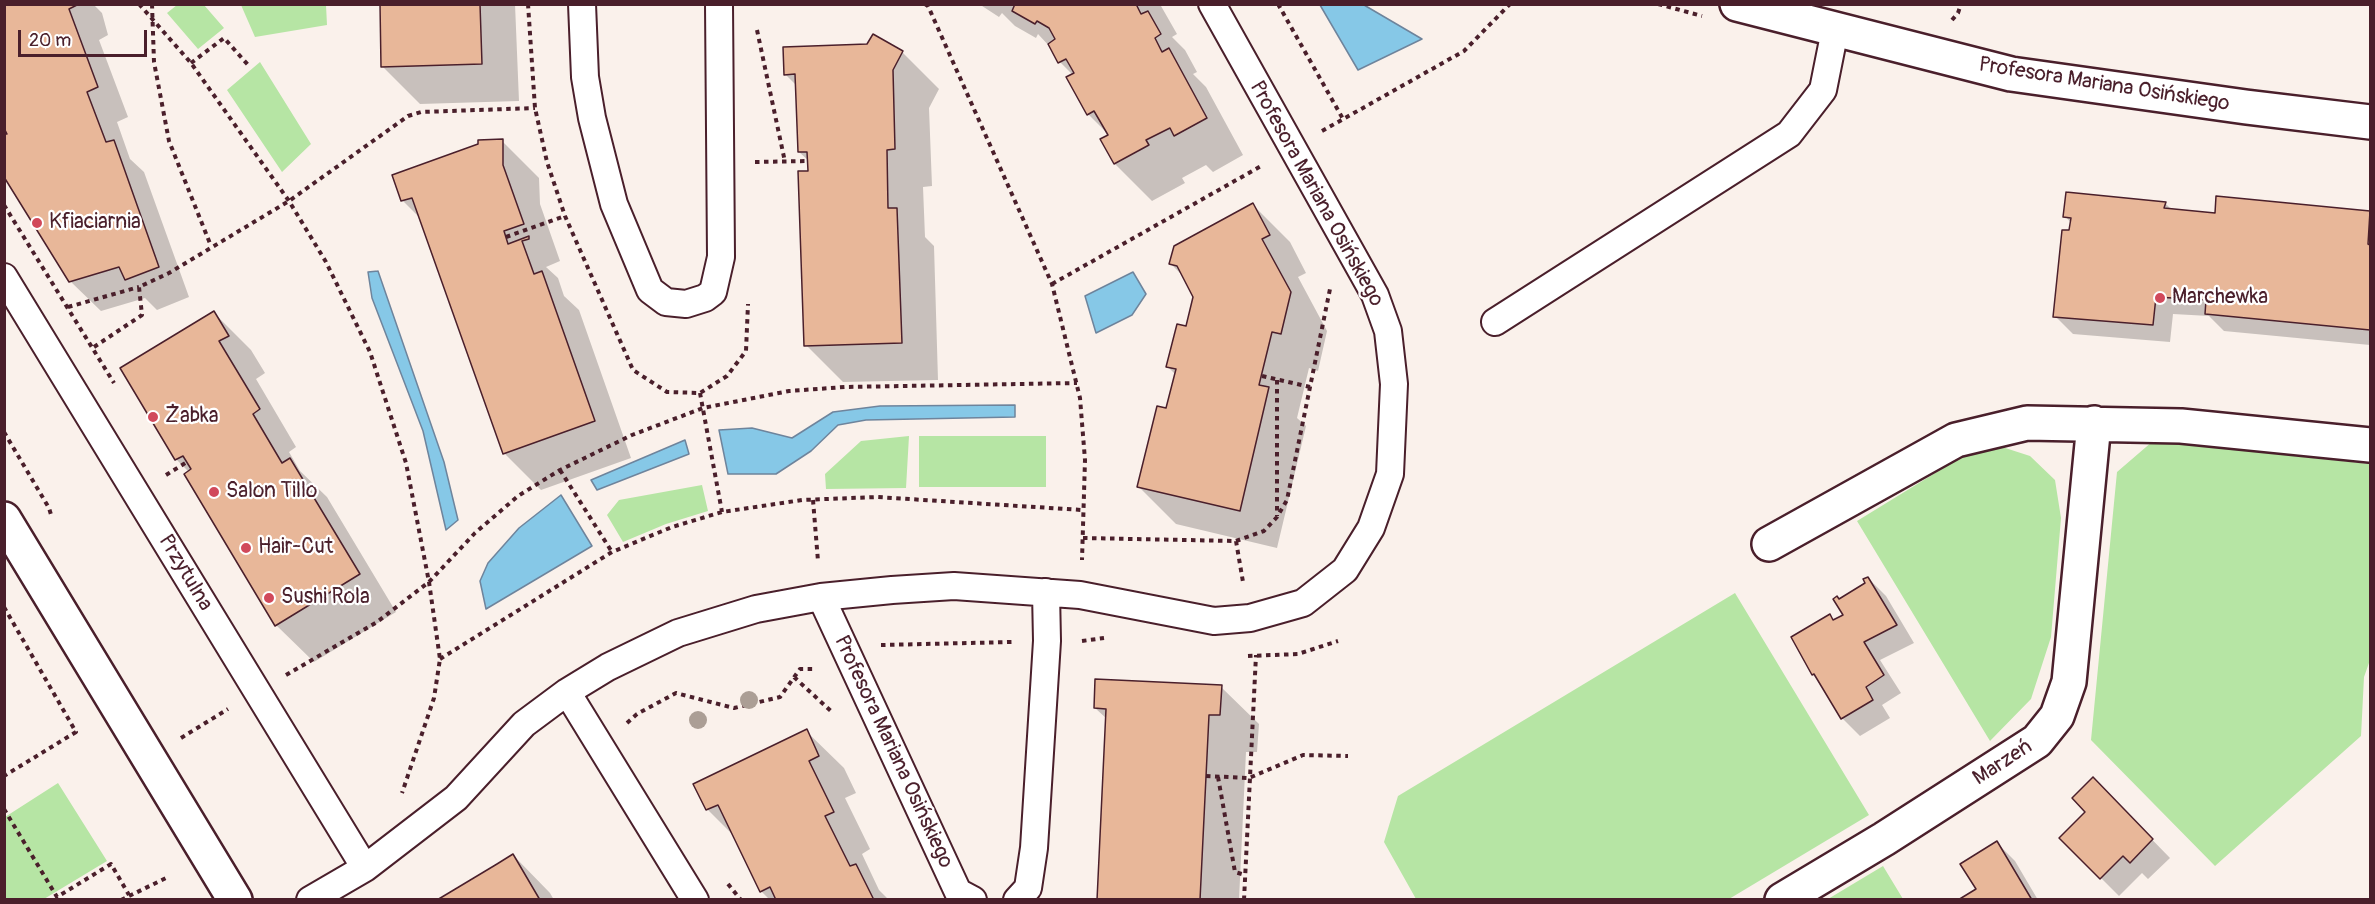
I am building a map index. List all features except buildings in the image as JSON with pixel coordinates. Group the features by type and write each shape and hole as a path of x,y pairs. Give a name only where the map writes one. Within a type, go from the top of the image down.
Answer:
{"street":[{"name":"Profesora Mariana Osińskiego","path":"1737,4 2012,74 2370,122"},
{"path":"1769,543 1956,440 2026,423 2181,426 2370,445"},
{"name":"Marzeń","path":"1782,900 1884,839 2037,741 2057,716 2069,682 2094,423"},
{"path":"4,519 235,900"}],"lane":[{"path":"582,4 585,77 592,118 614,204 651,290 666,302 686,304 705,298 713,292 721,257 719,4"},
{"name":"Profesora Mariana Osińskiego","path":"310,900 365,868 456,798 524,724 567,692 608,667 678,633 756,609 821,597 954,586 1080,595 1214,621 1250,618 1303,603 1345,570 1371,528 1390,474 1394,384 1388,331 1375,295 1212,4"},
{"path":"1495,322 1789,134 1823,90 1835,30"},
{"name":"Przytulna","path":"5,278 365,868"},
{"path":"1017,900 1028,888 1034,849 1047,641 1046,592"},
{"name":"Profesora Mariana Osińskiego","path":"821,597 958,892 973,900"},
{"path":"567,692 695,900"}],"path":[{"path":"139,4 191,63 289,201 326,262 370,352 406,463 429,582 440,659 434,698 400,795"},
{"path":"152,4 154,62 169,141 211,246"},
{"path":"925,4 933,17 1052,284 1077,383 1085,460 1080,595"},
{"path":"1278,4 1343,119"},
{"path":"1052,284 1464,51 1510,4"},
{"path":"755,21 785,162"},
{"path":"191,63 224,38 249,66"},
{"path":"30,318 139,287 169,273 289,201 408,116 422,112 535,108"},
{"path":"751,162 808,161"},
{"path":"4,205 7,209 4,211"},
{"path":"506,237 565,216"},
{"path":"1083,538 1236,541 1264,531 1277,517 1287,500 1332,278"},
{"path":"94,347 142,315 139,287"},
{"path":"1262,376 1310,387"},
{"path":"1276,380 1277,517"},
{"path":"306,664 377,622 429,582 446,561 483,525 518,496 560,470 632,435 703,408 789,391 845,387 1077,383"},
{"path":"700,393 722,512"},
{"path":"166,475 187,462"},
{"path":"560,470 612,552"},
{"path":"440,659 612,552 672,527 722,512 813,500 877,498 1082,510"},
{"path":"813,500 816,536"},
{"path":"4,776 76,732 5,610"},
{"path":"872,646 1071,642 1105,638"},
{"path":"1246,656 1298,654 1338,641"},
{"path":"1244,900 1257,657"},
{"path":"599,741 614,733 637,714 676,693 734,708 780,698 800,669 813,669"},
{"path":"203,723 213,718"},
{"path":"1206,776 1249,778 1304,755 1348,756"},
{"path":"1218,777 1235,872 1245,875"},
{"path":"4,809 57,897 111,864 129,895"},
{"path":"121,900 168,877"}],"green space":[{"path":"177,5 204,5 224,28 198,49 167,13"},
{"path":"241,5 326,5 327,25 255,37"},
{"path":"260,62 311,144 282,172 227,90"},
{"path":"909,436 906,488 826,489 825,474 861,441"},
{"path":"919,436 1046,436 1046,487 919,487"},
{"path":"2153,441 2370,464 2370,660 2364,677 2361,736 2215,866 2091,740 2117,472"},
{"path":"1996,445 2030,456 2055,480 2061,518 2051,637 2031,699 1990,741 1857,521 1963,456"},
{"path":"702,485 708,511 666,524 623,542 607,515 619,500"},
{"path":"1735,593 1869,815 1729,899 1416,899 1384,842 1398,796"},
{"path":"58,783 107,861 44,899 5,899 5,817"},
{"path":"1883,866 1903,899 1828,899"}],"water":[{"path":"1320,5 1364,5 1422,39 1358,70"},
{"path":"378,271 444,462 458,520 446,530 423,431 372,298 368,272"},
{"path":"1133,272 1146,294 1132,315 1096,333 1085,296"},
{"path":"1015,405 1015,417 866,420 838,425 811,451 776,474 728,474 719,430 752,428 792,438 833,412 880,406"},
{"path":"685,440 689,454 597,490 591,480"},
{"path":"561,495 592,546 486,609 480,581 488,563 519,528"}],"place":[{"name":"Kfiaciarnia","path":"37,223"},
{"name":"Marchewka","path":"2160,298"},
{"name":"Żabka","path":"153,417"},
{"name":"Salon Tillo","path":"214,492"},
{"name":"Hair-Cut","path":"246,548"},
{"name":"Sushi Rola","path":"269,598"}]}
